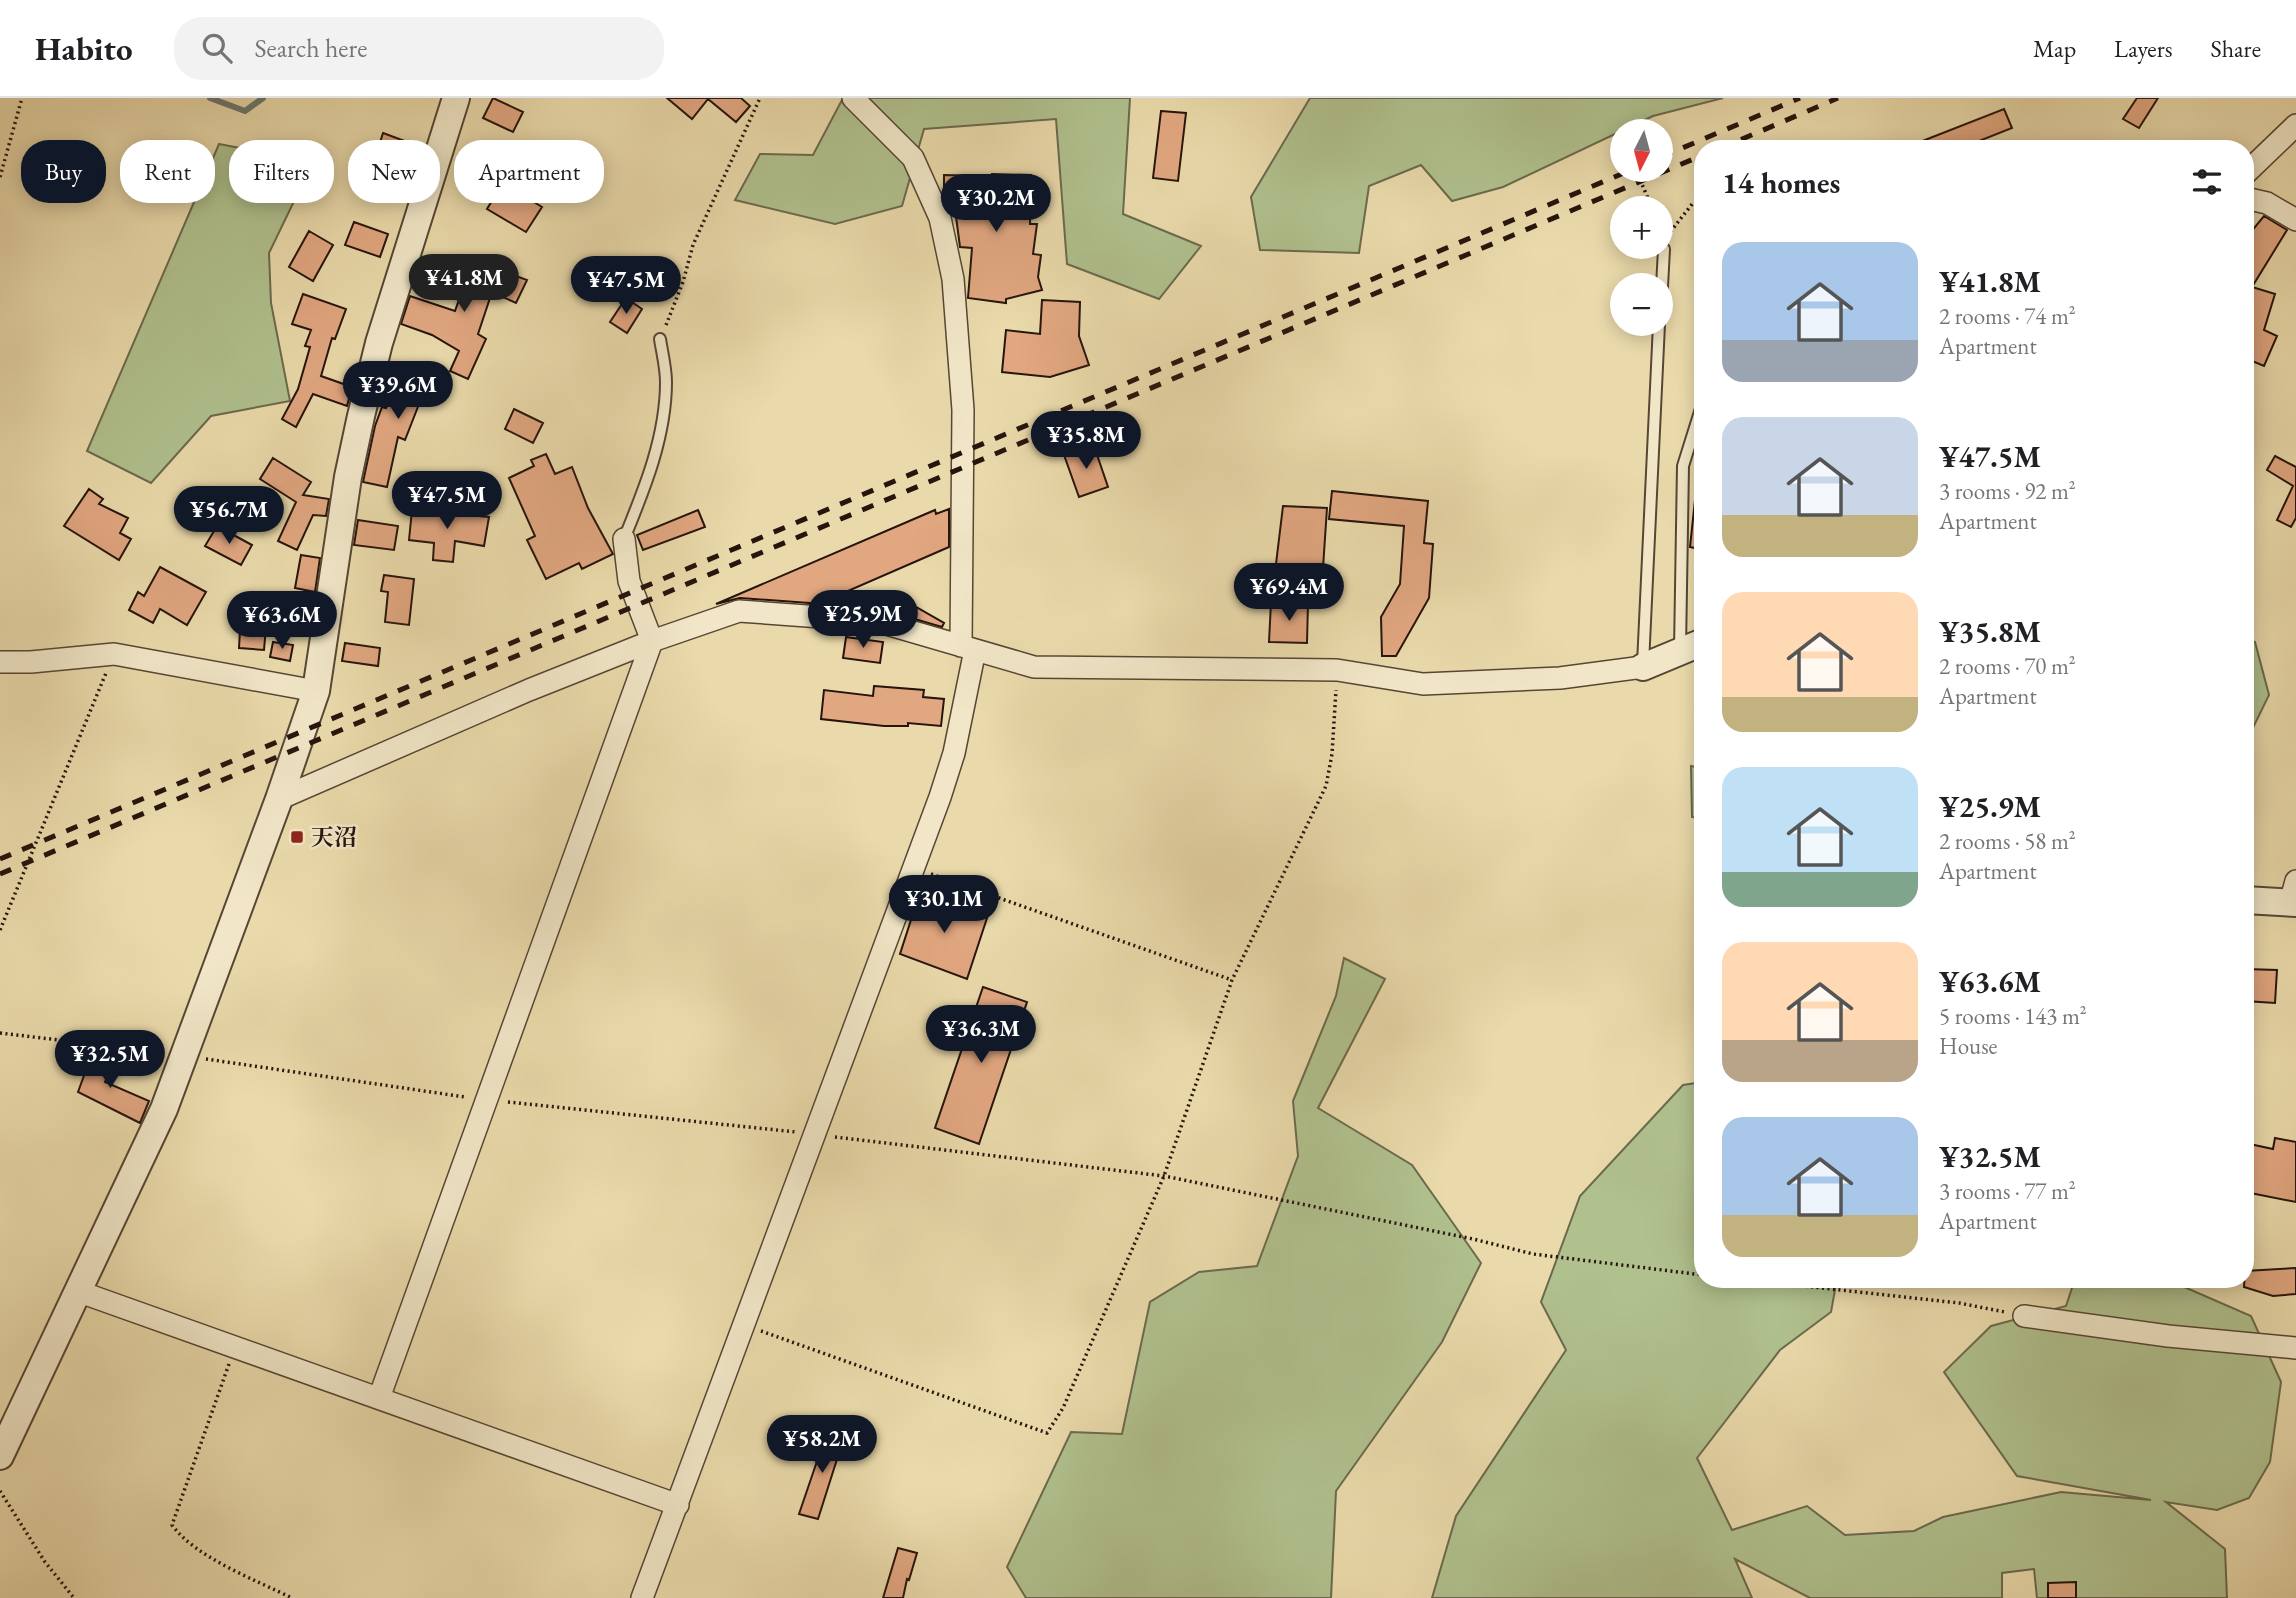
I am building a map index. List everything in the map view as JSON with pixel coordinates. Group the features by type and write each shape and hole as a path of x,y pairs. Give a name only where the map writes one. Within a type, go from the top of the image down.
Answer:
{"street":[{"path":"0,1456 80,1292 164,1109 279,799 316,691 348,477 361,416 379,343 456,98"},
{"path":"642,1598 746,1325 954,753 968,648 963,410 953,279 940,218 913,158 853,98"},
{"path":"2254,165 2296,125"},
{"path":"2254,200 2267,203 2296,220"},
{"path":"379,1398 652,641 629,581 624,539"},
{"path":"279,799 529,690 652,641 739,611 876,621 1034,667 1337,670 1423,684 1560,678 1643,667 1691,646"},
{"path":"0,662 114,653 316,691"},
{"path":"2254,899 2294,895"},
{"path":"80,1292 678,1505"},
{"path":"2024,1316 2168,1336 2296,1348"}],"lane":[{"path":"1643,667 1658,336"},
{"path":"624,539 652,464 661,424 666,381 660,339"},
{"path":"1691,646 1683,466 1694,431"}],"path":[{"path":"0,177 22,98"},
{"path":"660,339 683,282 694,245 760,98"},
{"path":"1673,231 1693,203"},
{"path":"0,930 114,653"},
{"path":"746,1325 1047,1433 1063,1408 1164,1176 1232,980 1326,786 1332,754 1337,670"},
{"path":"913,867 1232,980"},
{"path":"0,1033 184,1055 487,1100 1164,1176 1534,1254 1694,1274"},
{"path":"1822,1288 1959,1303 2024,1316"},
{"path":"235,1347 172,1525 179,1535 222,1563 292,1598"},
{"path":"0,1491 45,1562 74,1598"}],"green space":[{"path":"843,98 1130,98 1123,214 1201,246 1159,299 1067,264 1056,119 924,129 902,206 835,224 735,200 760,154 813,155"},
{"path":"1310,98 1723,98 1647,119 1610,119 1610,136 1503,187 1452,201 1421,165 1369,186 1359,253 1260,250 1251,197"},
{"path":"219,144 229,146 229,203 293,203 269,253 271,303 290,401 211,416 151,483 87,451 194,203 215,203 215,153"},
{"path":"2254,642 2255,642 2269,695 2254,726"},
{"path":"1691,766 1694,766 1692,817"},
{"path":"1344,958 1385,979 1318,1108 1412,1165 1481,1263 1442,1342 1336,1491 1331,1598 1026,1598 1007,1567 1071,1432 1122,1434 1150,1302 1199,1272 1257,1266 1298,1156 1293,1101 1336,996"},
{"path":"1694,1083 1694,1288 1835,1288 1831,1312 1780,1350 1697,1458 1732,1530 1807,1506 1845,1535 1914,1531 1943,1517 2061,1492 2151,1500 2017,1476 1944,1372 1991,1326 2066,1306 2072,1288 2187,1288 2251,1316 2281,1382 2270,1462 2249,1498 2217,1510 2166,1502 2225,1549 2227,1598 2037,1598 2034,1569 2002,1573 2002,1598 1810,1598 1735,1559 1752,1598 1432,1598 1456,1516 1566,1350 1541,1302 1580,1196 1683,1085"}],"building":[{"path":"493,98 523,112 513,132 483,118"},
{"path":"667,98 741,98 750,106 736,122 708,99 692,119"},
{"path":"2137,98 2158,98 2139,128 2123,119"},
{"path":"2004,109 2012,128 1982,140 1925,140"},
{"path":"1161,111 1186,113 1178,181 1153,178"},
{"path":"383,133 402,140 381,140"},
{"path":"944,175 1031,175 1030,224 1037,224 1033,254 1041,255 1038,277 1042,290 1006,299 1006,303 968,298 972,248 960,247 955,209 950,209 944,195"},
{"path":"491,203 536,203 542,207 526,232 487,209"},
{"path":"2264,216 2287,230 2254,284 2254,228"},
{"path":"354,222 388,234 380,257 345,245"},
{"path":"309,231 333,245 313,281 289,267"},
{"path":"473,260 527,280 516,303 492,292 478,334 486,339 468,379 450,371 459,351 432,335 401,324 410,296 455,311"},
{"path":"2254,288 2275,294 2264,330 2277,336 2264,366 2254,362"},
{"path":"303,294 346,309 335,339 332,338 321,376 352,387 347,406 313,394 296,427 282,419 298,389 310,347 305,346 311,330 292,324"},
{"path":"626,298 642,309 627,333 610,322"},
{"path":"1042,300 1080,302 1079,336 1089,365 1050,377 1002,372 1006,330 1040,334"},
{"path":"405,365 443,381 434,404 421,399 405,440 398,437 387,487 363,482 375,426 382,407 386,408"},
{"path":"514,409 543,423 533,443 505,429"},
{"path":"1094,446 1108,487 1079,497 1064,455"},
{"path":"546,454 555,474 572,467 588,508 613,554 582,569 579,563 546,579 527,540 535,536 509,478 534,466 531,460"},
{"path":"2275,456 2296,467 2296,518 2291,527 2277,520 2293,486 2267,470"},
{"path":"273,458 311,482 303,495 329,499 326,516 313,515 297,550 278,541 296,502 260,479"},
{"path":"89,489 103,499 99,504 128,518 120,533 131,539 119,560 64,526"},
{"path":"1332,491 1428,501 1424,543 1433,544 1429,598 1396,656 1382,656 1381,617 1400,584 1404,526 1329,519"},
{"path":"1283,506 1327,508 1323,568 1276,564"},
{"path":"949,509 949,547 850,590 902,599 944,623 942,627 877,608 740,598 716,604 935,510 936,514"},
{"path":"1694,509 1694,548 1690,547"},
{"path":"412,510 489,517 484,546 455,541 453,562 433,560 434,543 409,540"},
{"path":"698,510 705,527 643,550 637,535"},
{"path":"358,520 398,526 394,550 354,545"},
{"path":"217,526 252,545 241,565 205,546"},
{"path":"301,555 320,558 315,592 295,588"},
{"path":"160,567 206,592 187,625 160,609 153,623 129,610 138,592 144,596"},
{"path":"1260,574 1278,575 1277,595 1259,594"},
{"path":"384,575 414,579 409,625 385,622 388,592 381,591"},
{"path":"1271,602 1308,603 1307,643 1269,642"},
{"path":"241,612 267,614 264,650 239,648"},
{"path":"846,637 883,642 880,663 843,658"},
{"path":"273,642 293,645 290,661 270,657"},
{"path":"345,643 380,648 378,666 342,661"},
{"path":"874,686 924,690 923,697 944,699 941,726 908,723 908,726 884,726 821,719 824,690 873,696"},
{"path":"920,892 988,915 967,979 900,954"},
{"path":"2254,969 2277,970 2275,1003 2254,1002"},
{"path":"983,987 1027,1002 979,1144 935,1128"},
{"path":"93,1051 114,1059 105,1082 149,1101 140,1123 78,1092"},
{"path":"2275,1138 2296,1142 2296,1202 2254,1194 2254,1145 2273,1149"},
{"path":"2296,1268 2296,1294 2273,1296 2247,1288 2254,1288 2254,1270"},
{"path":"828,1429 845,1434 818,1519 799,1514"},
{"path":"898,1548 917,1553 909,1580 907,1579 903,1598 883,1598"},
{"path":"2076,1582 2076,1598 2048,1598 2048,1583"}],"waterway":[{"path":"210,98 245,111 263,98"}],"railway":[{"path":"1701,140 1800,98"},
{"path":"1740,140 1838,98"},
{"path":"1673,152 1694,143"},
{"path":"0,874 1694,159"},
{"path":"0,859 1610,179"}],"place":[{"name":"天沼","path":"297,837"}]}
